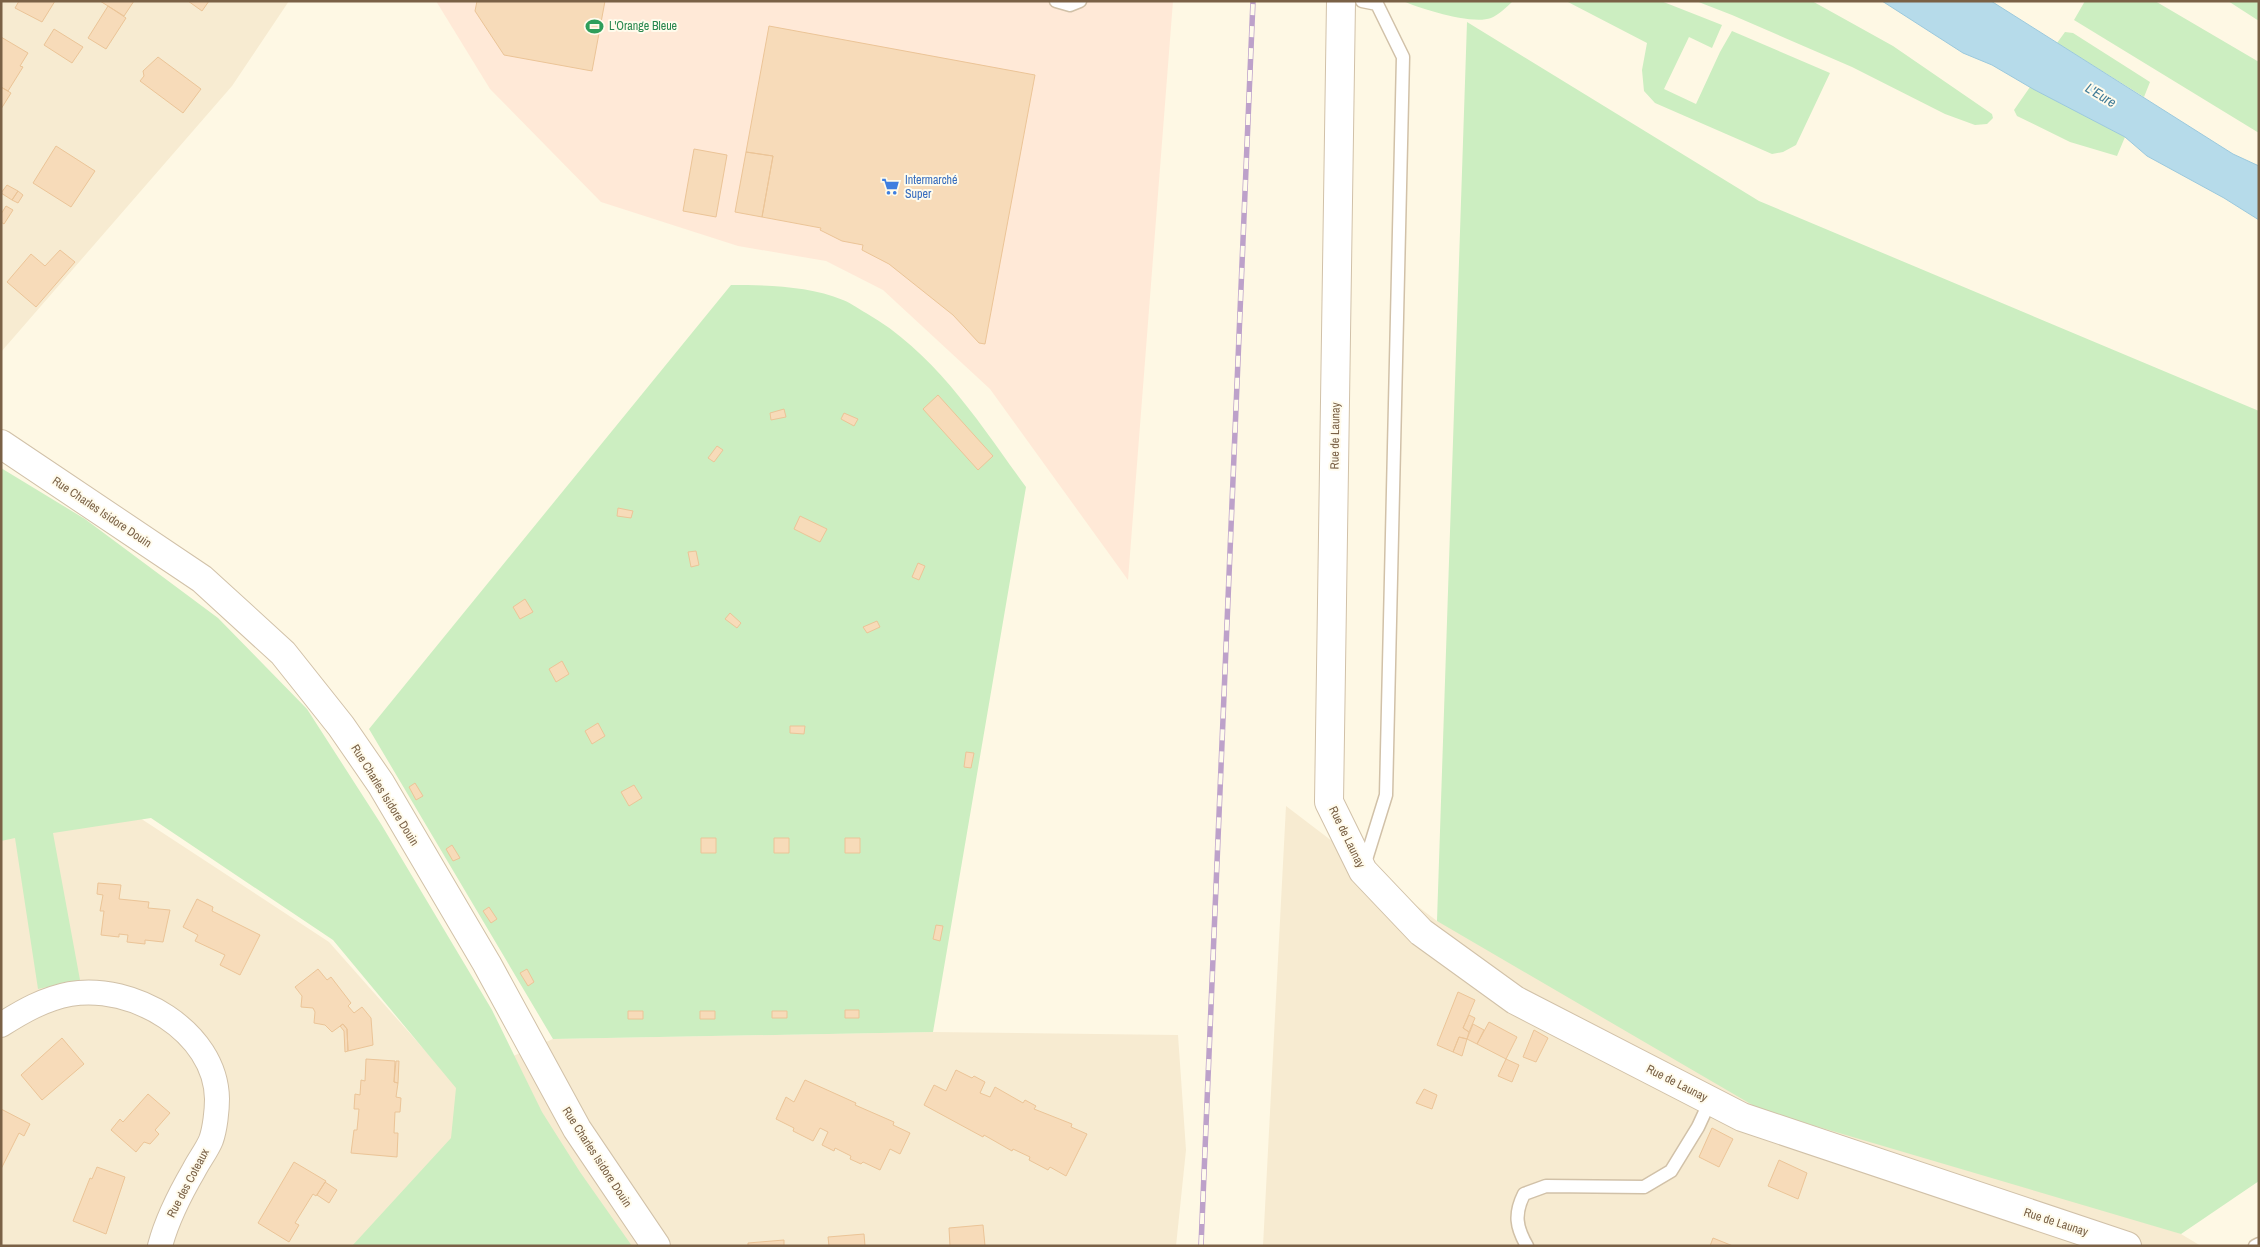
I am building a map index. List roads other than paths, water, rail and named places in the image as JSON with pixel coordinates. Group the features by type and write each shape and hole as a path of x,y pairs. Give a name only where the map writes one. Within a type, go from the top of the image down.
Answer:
{"street":[{"name":"Rue de Launay","path":"1341,1 1329,802 1363,871 1421,932 1515,1000 1742,1117 2127,1246"},
{"name":"Rue Charles Isidore Douin","path":"1,444 202,580 283,653 341,726 381,784 487,964 577,1129 656,1246"},
{"name":"Rue des Coteaux","path":"1,1025 29,1007 71,994 114,993 152,1008 184,1030 210,1063 217,1098 211,1140 165,1226 160,1246"}],"lane":[{"path":"1056,1 1070,5 1080,1"},
{"path":"1362,1 1377,4 1403,57 1386,796 1363,871"},
{"path":"1527,1246 1518,1231 1517,1207 1524,1194 1546,1186 1644,1187 1671,1171 1698,1127 1710,1101"},
{"path":"2255,1246 2259,1244"}],"water":[{"name":"L'Eure","path":"1882,1 1991,1 2233,154 2259,166 2259,220 2224,198 2147,156 2125,137 2033,89 1992,65 1963,53"}],"railway":[{"path":"1201,1246 1253,1"}],"place":[{"name":"L'Orange Bleue","path":"595,26"},
{"name":"Intermarché Super","path":"891,187"}]}
